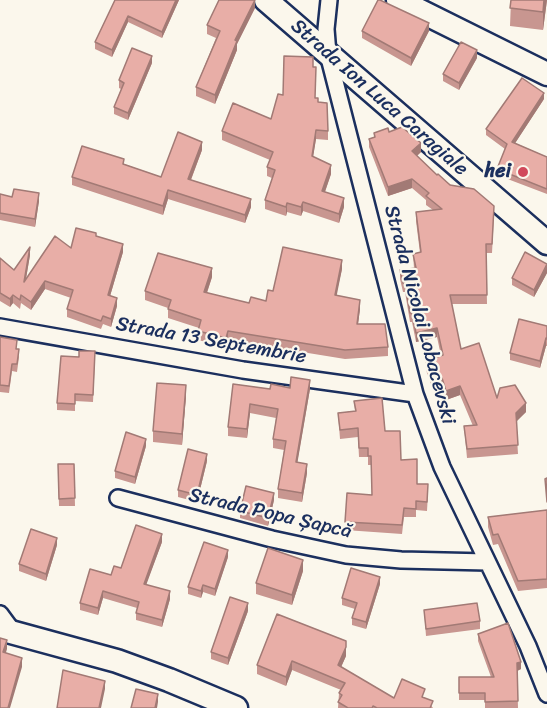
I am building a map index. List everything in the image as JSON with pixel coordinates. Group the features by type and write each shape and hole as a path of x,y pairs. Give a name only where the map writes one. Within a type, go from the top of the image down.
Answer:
{"main road":[{"name":"Strada Ion Luca Caragiale","path":"266,0 547,243"},
{"path":"398,0 547,74"},
{"path":"7,631 117,661 236,708"}],"street":[{"name":"Strada Nicolai Lobacevski","path":"329,0 326,29 328,54 415,394 442,467 528,645 547,694"},
{"name":"Strada 13 Septembrie","path":"0,327 243,370 415,394"},
{"name":"Strada Popa Șapcă","path":"118,498 272,540 346,555 401,560 487,562"},
{"path":"0,614 7,631"}],"building":[{"path":"115,0 176,0 162,32 128,16 112,50 95,42"},
{"path":"219,0 255,0 235,40 237,41 215,95 196,87 220,31 207,25"},
{"path":"378,0 429,23 411,58 362,31"},
{"path":"511,0 544,0 543,12 510,8"},
{"path":"461,42 477,50 459,83 443,74"},
{"path":"132,48 152,56 128,113 114,107 124,83 119,80"},
{"path":"284,56 313,57 313,67 316,67 315,98 318,98 318,102 327,103 328,131 316,130 312,156 331,165 322,191 344,198 339,214 303,202 301,207 287,203 286,207 265,200 275,170 267,167 273,152 222,131 233,103 271,119 278,94 283,95"},
{"path":"522,78 544,93 512,142 547,157 547,189 497,169 507,144 486,129"},
{"path":"402,127 421,143 412,151 437,175 450,185 474,189 494,206 492,244 486,244 487,295 450,295 461,349 479,343 497,398 500,388 515,385 526,403 516,413 518,445 467,449 464,426 477,425 460,386 446,391 442,378 433,381 426,361 443,355 437,328 416,333 400,270 416,268 413,254 421,252 416,212 442,209 426,196 429,193 412,179 388,187 369,139 375,137 374,133 388,128 389,132"},
{"path":"178,132 202,142 188,179 251,199 245,215 168,190 163,206 72,177 82,146 124,159 123,164 161,177"},
{"path":"14,189 39,193 35,219 0,213 0,194 12,197"},
{"path":"76,228 123,244 108,295 117,298 111,319 103,316 101,321 67,309 73,290 45,281 31,302 21,295 20,300 13,295 10,299 0,293 0,258 14,270 30,247 24,282 55,236 71,248"},
{"path":"283,247 342,260 335,295 360,300 357,324 385,324 388,347 345,350 228,331 226,338 198,331 201,320 168,309 171,300 145,291 158,253 212,268 204,292 249,303 251,297 266,301 268,290 273,291"},
{"path":"525,252 547,264 534,290 512,278"},
{"path":"519,319 547,326 547,339 540,361 510,353"},
{"path":"0,337 17,340 16,349 19,349 17,364 12,364 9,386 0,385"},
{"path":"79,351 95,351 93,395 75,394 75,404 57,403 61,356 79,357"},
{"path":"291,377 310,380 296,462 307,464 302,493 278,489 286,441 273,439 278,409 250,404 247,429 228,427 233,384 270,389 271,384 290,388"},
{"path":"157,383 186,385 182,434 153,431"},
{"path":"382,398 385,431 400,431 401,460 417,459 417,484 428,484 427,502 416,501 416,509 404,508 402,525 345,522 347,493 372,495 371,456 368,456 368,448 359,448 358,428 340,430 338,413 356,411 354,401"},
{"path":"126,432 146,439 135,477 115,471"},
{"path":"188,449 207,454 197,495 178,490"},
{"path":"58,464 74,464 75,498 59,499"},
{"path":"547,478 547,502 545,479"},
{"path":"246,486 274,493 268,518 240,511"},
{"path":"547,510 547,579 518,581 498,534 493,535 488,517"},
{"path":"136,525 162,534 144,584 170,591 162,620 136,613 139,602 103,591 98,608 80,603 90,569 111,575 114,566 121,568"},
{"path":"31,529 57,538 46,574 19,564"},
{"path":"204,542 228,550 215,589 203,585 201,591 188,587"},
{"path":"268,548 303,560 292,595 256,583"},
{"path":"351,568 380,577 366,622 352,618 357,603 342,598"},
{"path":"230,597 248,603 228,658 211,652"},
{"path":"477,603 480,621 426,629 424,610"},
{"path":"277,614 346,641 346,647 338,665 394,698 402,679 425,689 422,697 433,701 430,708 377,708 373,706 372,708 348,708 338,702 342,695 339,693 345,683 292,661 286,677 257,665"},
{"path":"508,623 521,662 517,663 518,701 485,702 485,693 459,693 459,677 494,677 478,634"},
{"path":"0,638 7,640 3,652 22,658 8,708 0,708"},
{"path":"63,670 105,681 99,708 57,708"},
{"path":"136,689 158,694 155,708 131,708"}],"place":[{"name":"hei","path":"523,172"}]}
